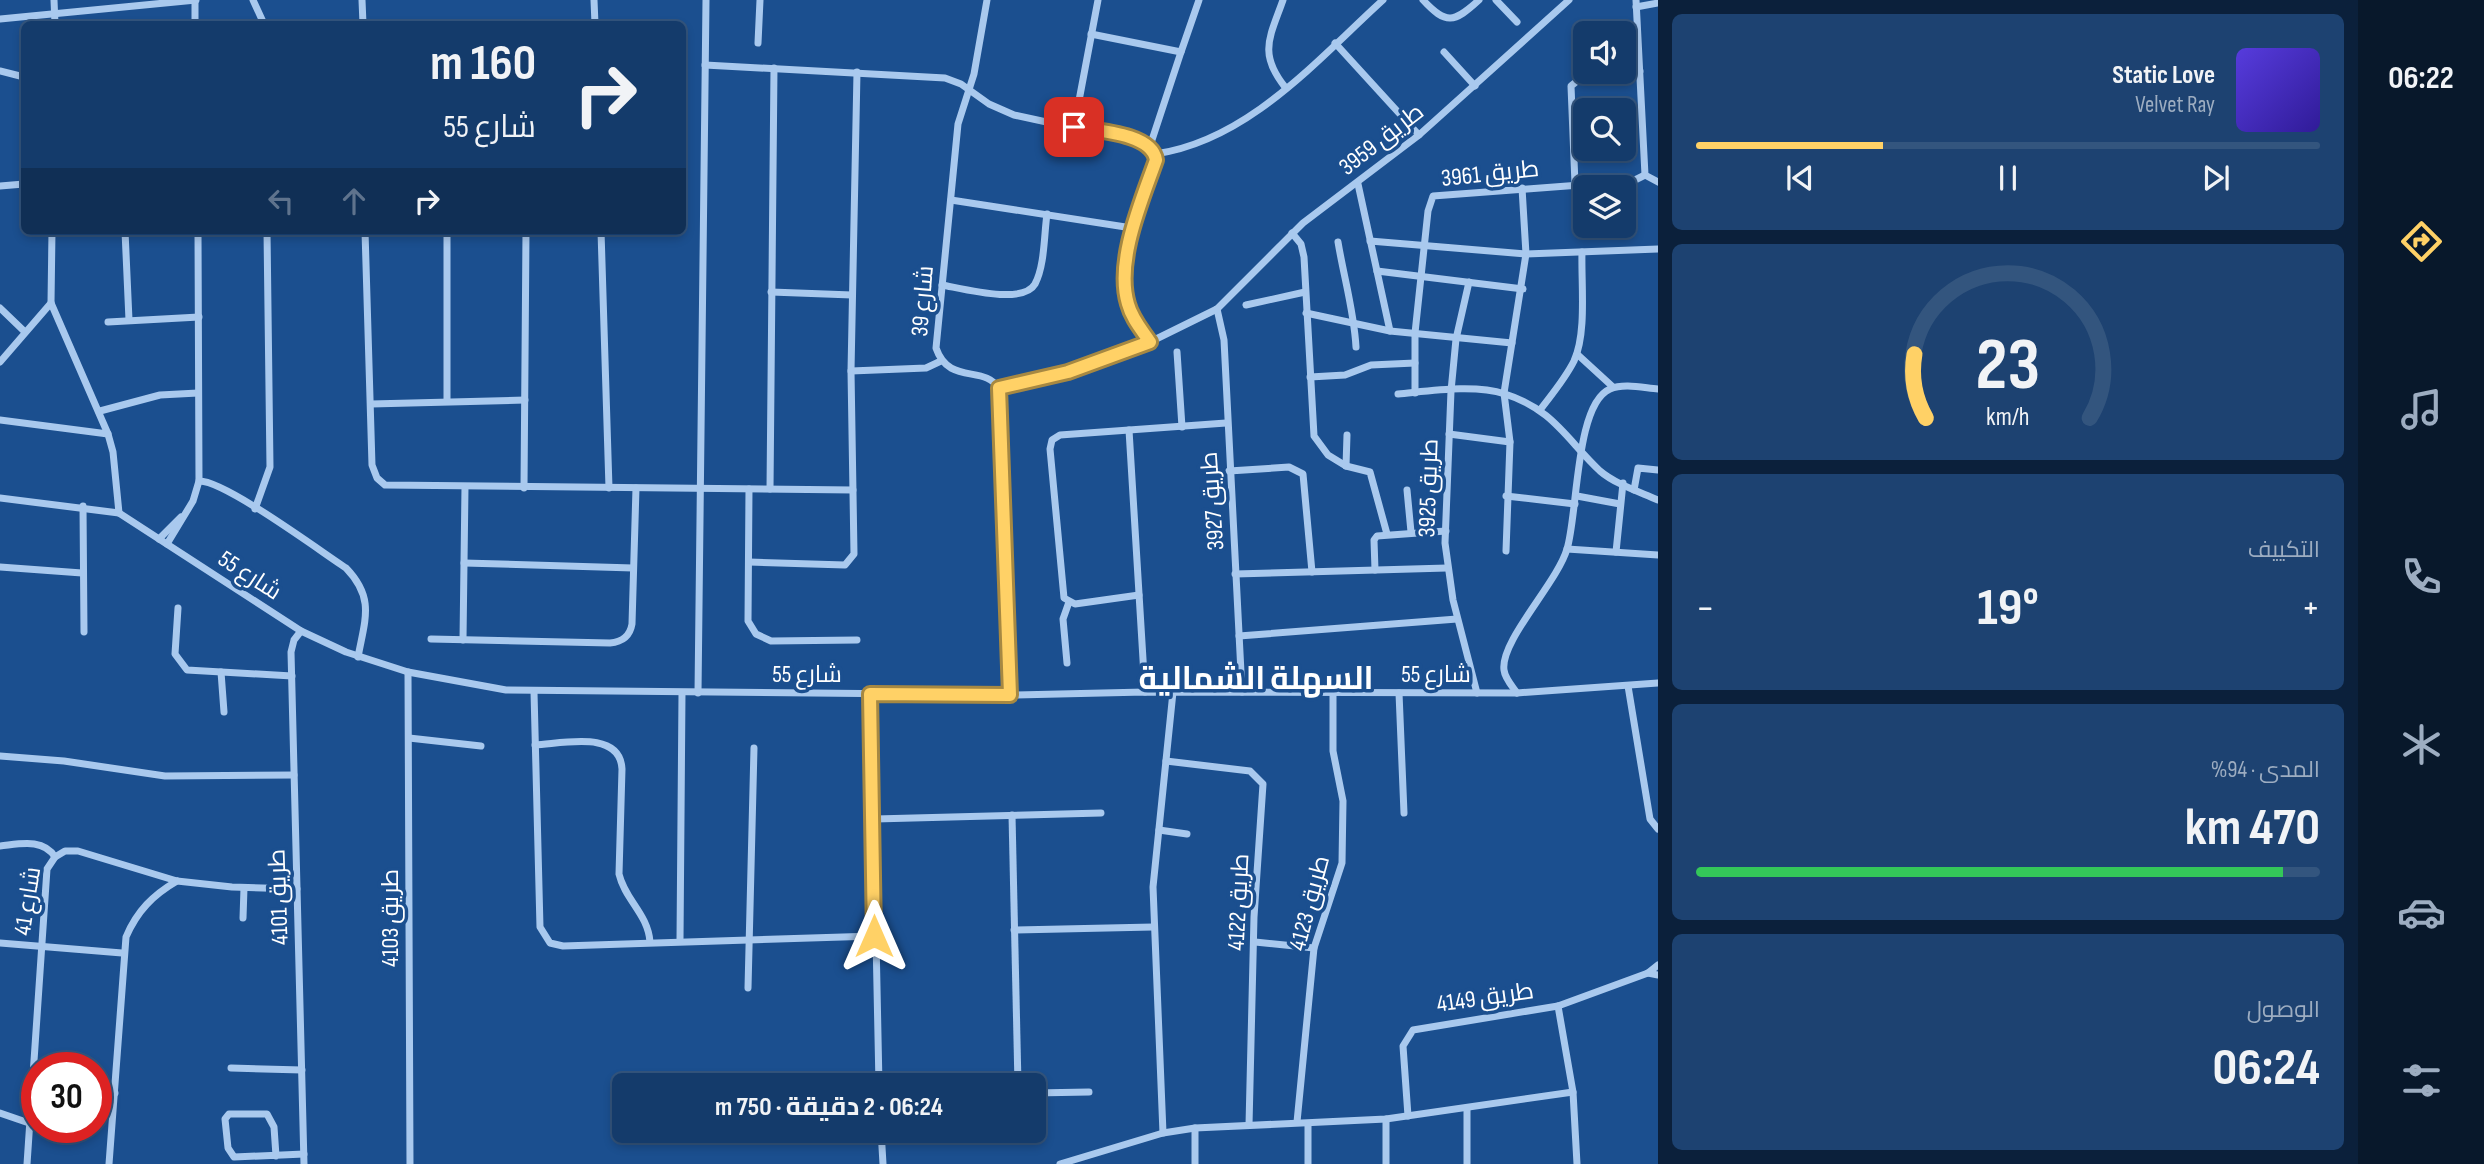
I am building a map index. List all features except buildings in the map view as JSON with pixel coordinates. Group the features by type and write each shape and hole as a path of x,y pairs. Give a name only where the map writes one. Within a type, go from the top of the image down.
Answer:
{"street":[{"path":"54,0 55,21"},
{"path":"0,19 196,0 195,21"},
{"path":"253,0 263,21"},
{"path":"362,0 363,21"},
{"path":"594,0 595,21"},
{"path":"698,693 706,0"},
{"path":"758,43 760,0"},
{"name":"شارع 39","path":"987,0 960,115 936,348 941,361 949,369 990,379 999,388"},
{"path":"1074,127 1098,0"},
{"path":"1150,146 1199,0"},
{"path":"1283,0 1267,56 1270,67 1285,87"},
{"path":"1155,154 1184,149 1224,133 1285,87 1383,0"},
{"path":"1423,0 1436,15 1448,19 1460,16 1479,0"},
{"path":"1496,0 1517,22"},
{"name":"طريق 3959","path":"999,388 1068,372 1150,342 1217,309 1292,233 1419,135 1569,0"},
{"path":"1658,3 1636,3 1645,175 1658,182"},
{"path":"1091,34 1181,52"},
{"path":"1335,43 1419,135"},
{"path":"1444,52 1475,86"},
{"path":"705,65 936,77 953,80 1001,110 1142,140 1150,146 1156,160 1132,228 1125,295 1133,318 1150,342"},
{"path":"770,489 774,68"},
{"path":"0,71 21,77"},
{"path":"1575,175 1572,86 1582,76 1640,71"},
{"path":"749,562 848,563 853,554 851,372 857,72"},
{"name":"طريق 3961","path":"1636,180 1645,175"},
{"path":"0,186 21,184"},
{"path":"1358,184 1390,331"},
{"name":"طريق 3961","path":"1415,393 1415,333 1423,246 1430,200 1433,196 1573,184"},
{"path":"1506,551 1510,442 1504,393 1523,289 1526,254 1522,188"},
{"path":"951,200 1132,228"},
{"path":"942,285 1015,296 1028,291 1037,279 1047,214"},
{"path":"1292,233 1304,253 1314,436 1322,449 1346,466 1370,472 1387,534"},
{"path":"52,235 51,303 108,434 113,452 119,513"},
{"path":"125,235 129,320"},
{"path":"167,544 196,494 199,481 198,235"},
{"path":"255,509 270,467 267,235"},
{"path":"365,235 372,465 380,482 395,487 853,490"},
{"path":"447,235 447,401"},
{"path":"524,488 526,235"},
{"path":"601,235 609,488"},
{"path":"1370,241 1526,254 1658,249"},
{"path":"1338,242 1355,326 1356,348"},
{"path":"1540,410 1562,381 1577,354 1581,315 1581,253"},
{"path":"1377,271 1523,289"},
{"name":"طريق 3925","path":"1469,282 1456,339 1451,391 1446,531 1447,568 1457,619 1477,693"},
{"path":"771,292 852,295"},
{"path":"1246,305 1305,292"},
{"path":"0,362 51,303"},
{"path":"0,308 25,332"},
{"name":"طريق 3927","path":"1217,309 1224,340 1226,423 1242,692"},
{"path":"1306,313 1355,326 1512,343"},
{"path":"108,322 199,317"},
{"path":"1177,352 1182,427"},
{"path":"1577,354 1613,387 1658,389"},
{"path":"851,372 926,368 941,361"},
{"path":"1310,377 1345,375 1371,365 1415,363"},
{"path":"1517,693 1504,671 1508,647 1544,596 1567,550 1583,449 1596,401 1613,387"},
{"path":"999,388 1010,695"},
{"path":"1398,394 1451,391 1504,393 1540,410 1583,449 1601,471 1634,490 1658,499"},
{"path":"100,411 160,395 198,393"},
{"path":"371,404 525,400"},
{"path":"0,420 108,434"},
{"path":"1069,602 1062,592 1051,443 1060,435 1226,423"},
{"path":"1129,430 1145,692"},
{"path":"1448,434 1510,442"},
{"path":"1346,466 1347,435"},
{"path":"1229,471 1289,467 1301,471 1306,483 1312,572"},
{"path":"1634,490 1639,468 1658,470"},
{"path":"199,481 214,484 255,509 346,568 357,580 364,590 366,606 358,657"},
{"path":"1616,552 1623,483"},
{"path":"463,640 465,487"},
{"path":"431,639 619,642 631,629 636,488"},
{"path":"749,489 748,621 760,637 771,640 857,640"},
{"path":"1407,490 1411,532"},
{"path":"1506,496 1620,504"},
{"name":"شارع 55","path":"0,498 83,506 119,513 301,631 358,657 408,672 463,683 534,692 1010,695 1145,692 1517,693 1658,683"},
{"path":"83,506 84,632"},
{"path":"159,539 181,517"},
{"path":"1375,570 1374,540 1387,534 1446,531"},
{"path":"1567,550 1658,555"},
{"path":"464,563 633,568"},
{"path":"0,567 82,573"},
{"path":"1235,574 1447,568"},
{"path":"1069,602 1139,595"},
{"path":"1067,663 1063,619 1069,602"},
{"path":"178,608 174,654 179,663 191,671 292,676"},
{"path":"1238,636 1457,619"},
{"name":"طريق 4101","path":"301,631 294,640 291,652 304,1164"},
{"path":"221,672 224,712"},
{"name":"طريق 4103","path":"408,672 410,1164"},
{"path":"1628,686 1650,819 1656,828"},
{"path":"534,692 541,933 550,943 563,946 874,936"},
{"path":"1163,1133 1153,927 1158,830 1173,692"},
{"path":"680,941 682,693"},
{"path":"1399,693 1404,813"},
{"path":"870,694 875,819 874,936 879,1073"},
{"name":"طريق 4123","path":"1297,1122 1314,948 1342,863 1343,801 1333,751 1333,694"},
{"path":"409,738 481,746"},
{"path":"535,745 597,743 608,746 617,753 621,769 619,874 623,887 648,923 650,942"},
{"path":"748,988 754,748"},
{"path":"0,756 64,761 165,776 294,775"},
{"name":"طريق 4122","path":"1166,761 1250,771 1263,783 1250,1125"},
{"path":"875,819 1101,813"},
{"path":"1012,815 1018,1073"},
{"path":"1158,830 1188,834"},
{"path":"0,845 39,844 49,849 55,857"},
{"name":"شارع 41","path":"35,1052 40,946 47,869 55,857 65,852 78,851 177,881 244,888 298,889"},
{"path":"108,1164 115,1093 122,953 126,937 138,914 158,892 177,881"},
{"path":"243,918 244,888"},
{"path":"1014,930 1153,927"},
{"path":"1255,942 1314,948"},
{"path":"0,943 122,953"},
{"name":"طريق 4149","path":"1408,1116 1403,1046 1413,1030 1558,1006 1648,972 1658,965"},
{"path":"1648,972 1658,975"},
{"path":"1558,1006 1573,1093 1577,1164"},
{"path":"231,1068 302,1070"},
{"path":"1046,1093 1089,1092"},
{"path":"1060,1164 1163,1133 1195,1128 1297,1122 1308,1125 1386,1119 1573,1093"},
{"path":"1466,1108 1467,1164"},
{"path":"0,1113 21,1120"},
{"path":"280,1158 274,1127 267,1114 229,1114 225,1119 228,1148 240,1161 280,1158 304,1154"},
{"path":"1386,1119 1387,1164"},
{"path":"1308,1125 1308,1164"},
{"path":"1195,1128 1195,1164"},
{"name":"شارع 41","path":"27,1164 28,1143"},
{"path":"882,1143 883,1164"}],"district":[{"name":"السهلة الشمالية","path":"1256,678"}],"route":[{"path":"874,936 875,819 870,694 1010,695 999,388 1091,365 1150,342 1133,318 1125,295 1132,228 1156,160 1155,154 1142,140 1074,127"}]}
